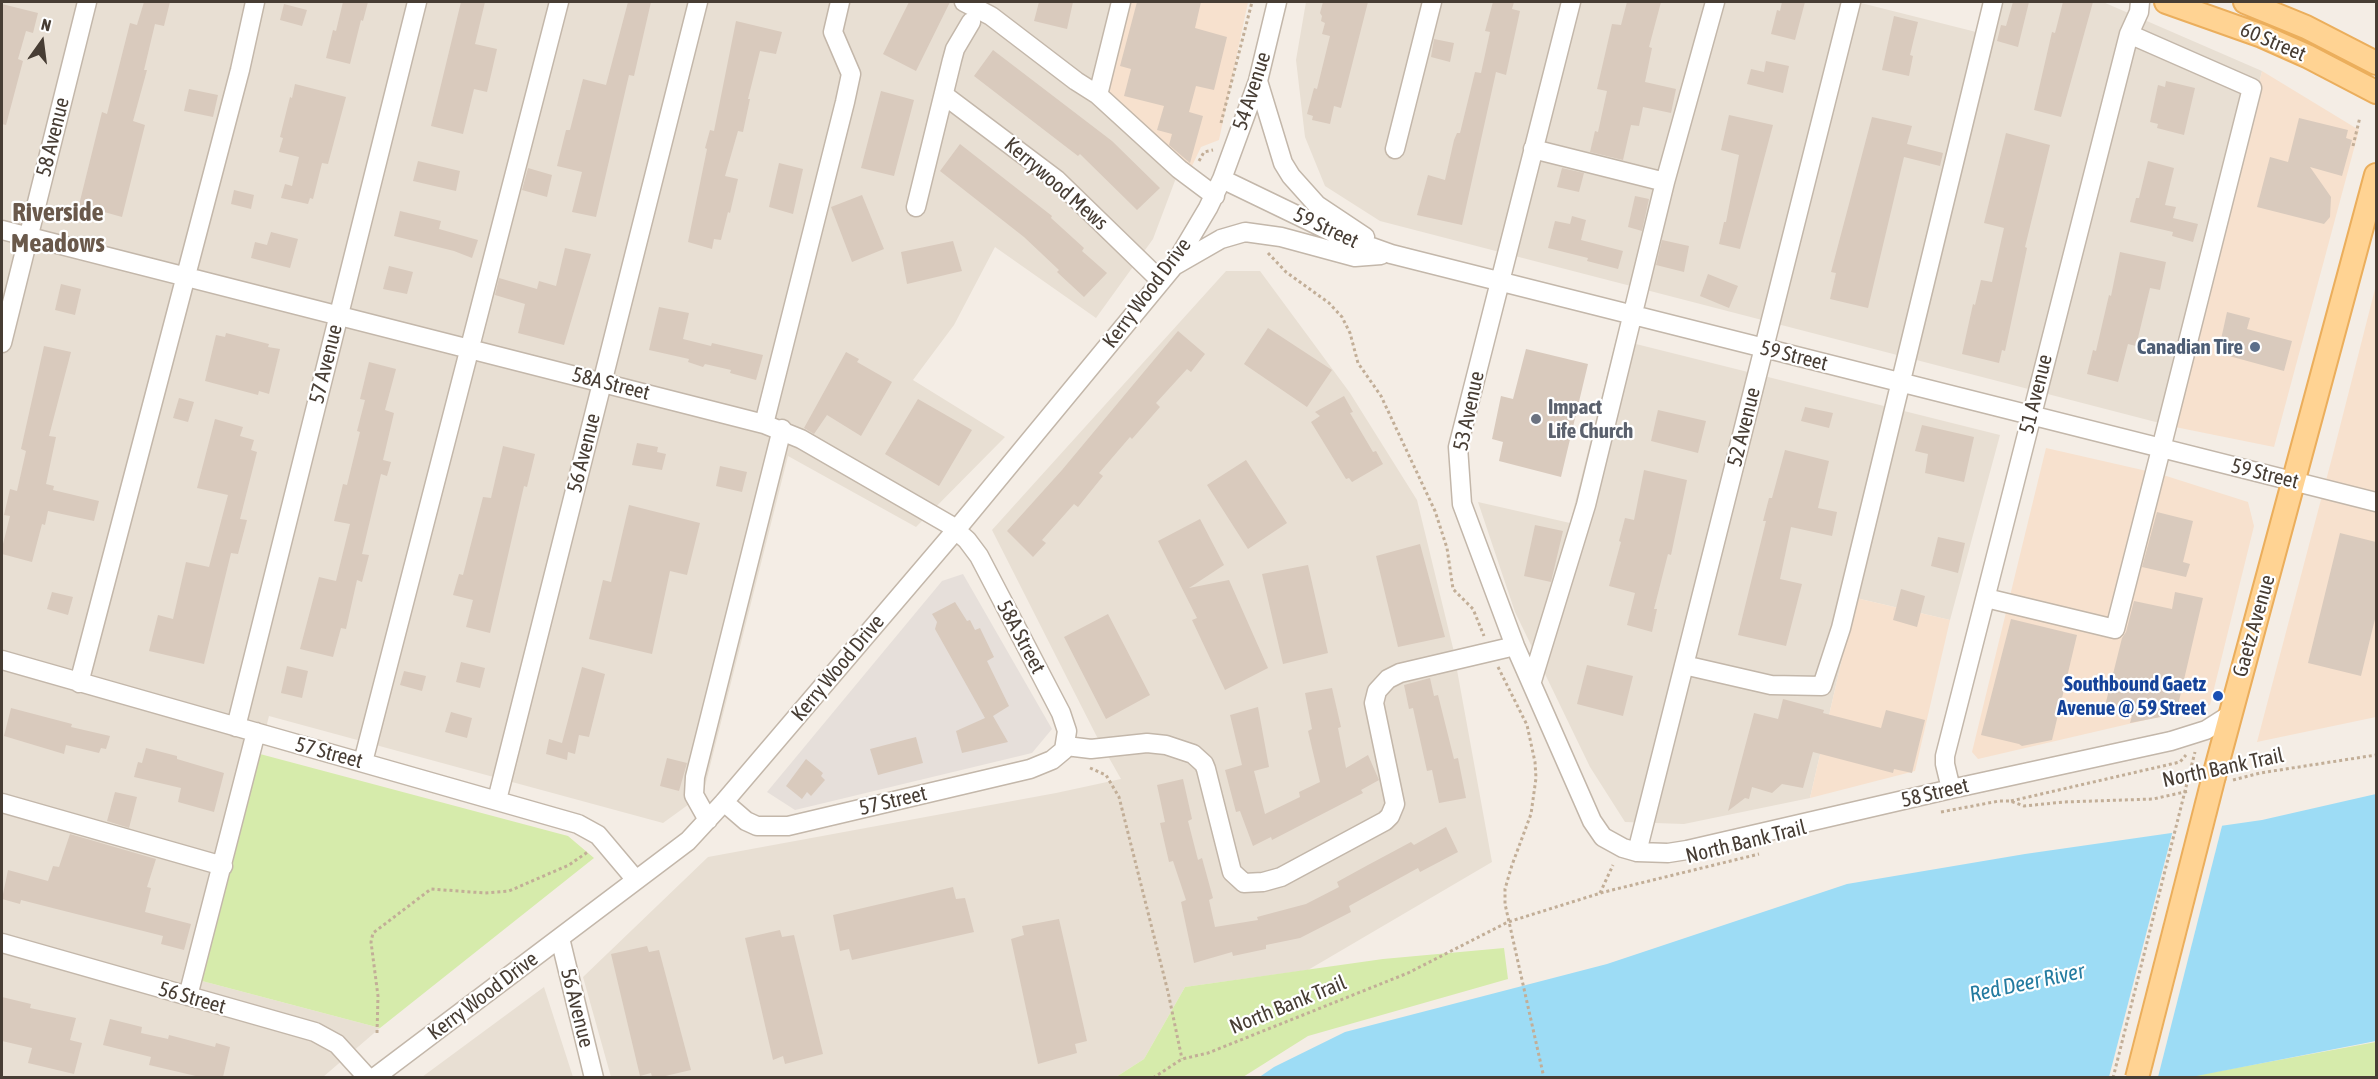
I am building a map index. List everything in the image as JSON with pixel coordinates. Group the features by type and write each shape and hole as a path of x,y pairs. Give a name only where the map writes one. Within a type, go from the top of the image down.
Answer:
{"main road":[{"name":"60 Street","path":"2166,2 2262,36 2307,56 2376,92"},
{"name":"60 Street","path":"2245,2 2306,27 2376,63"},
{"name":"Gaetz Avenue","path":"2137,1077 2214,782 2228,716 2295,481 2376,175"}],"street":[{"name":"58 Avenue","path":"2,343 87,2"},
{"path":"80,683 240,70 255,2"},
{"name":"57 Avenue","path":"236,727 417,2"},
{"path":"363,762 559,2"},
{"name":"56 Avenue","path":"497,800 698,2"},
{"path":"708,820 694,795 694,777 846,102 850,74 833,32 840,2"},
{"path":"1098,95 1121,2"},
{"name":"54 Avenue","path":"1218,187 1258,81 1277,2"},
{"path":"1395,149 1432,2"},
{"name":"53 Avenue","path":"1571,2 1458,447 1462,504 1515,646 1598,830 1610,842 1637,852"},
{"path":"1532,681 1586,505 1665,182 1716,2"},
{"name":"52 Avenue","path":"1637,852 1851,2"},
{"path":"1684,665 1771,685 1822,686 1841,628 1993,2"},
{"name":"51 Avenue","path":"1951,789 1944,764 1945,756 2030,416 2129,34 2139,12 2140,2"},
{"path":"916,207 955,49 973,8"},
{"name":"59 Street","path":"973,8 1098,95 1179,169 1218,187 1391,254 2376,502"},
{"path":"1986,598 2115,629 2161,449 2252,88 2129,34"},
{"path":"1258,81 1283,163 1291,176 1317,205 1391,254"},
{"name":"Kerrywood Mews","path":"944,95 1057,180 1167,274"},
{"path":"1533,149 1665,182"},
{"name":"Kerry Wood Drive","path":"374,1077 679,849 708,820 956,530 1167,274 1218,187"},
{"name":"58A Street","path":"2,230 773,426 928,512 956,530 979,556 1066,722 1062,752"},
{"path":"1167,274 1221,239 1245,232 1281,237 1355,257 1391,254"},
{"path":"1062,752 1147,743 1166,745 1193,754 1206,769 1232,872 1244,883 1263,882 1281,877 1385,821 1390,816 1395,804 1374,703 1377,691 1388,679 1400,673 1515,646"},
{"name":"57 Street","path":"2,660 578,824 594,831 636,880"},
{"name":"58 Street","path":"1637,852 1668,853 1687,850 2171,741 2206,730 2228,716"},
{"path":"188,996 256,732"},
{"name":"57 Street","path":"724,802 752,824 776,828 1030,769 1062,752"},
{"path":"2,804 223,866"},
{"name":"56 Avenue","path":"560,938 594,1077"},
{"name":"56 Street","path":"2,943 325,1036 337,1044 368,1077"}],"path":[{"path":"1220,129 1252,2"},
{"path":"2353,146 2360,117"},
{"path":"1265,250 1286,272 1329,303 1342,317 1350,333 1358,363 1381,396 1435,511 1445,539 1453,589 1473,609 1491,653 1527,725 1533,746 1536,778 1530,814 1505,889 1504,904 1544,1077"},
{"path":"2010,801 2180,762 2189,752 2196,751 2113,1077"},
{"path":"1062,752 1104,772 1119,797 1168,992 1182,1059"},
{"name":"North Bank Trail","path":"1935,813 1999,801 2010,801 2024,806 2064,802 2153,799 2214,782 2260,773 2376,756"},
{"path":"377,1033 378,996 371,942 373,933 431,889 485,893 509,891 575,862 593,848"},
{"name":"North Bank Trail","path":"1153,1077 1182,1059 1208,1053 1408,974 1508,922 1599,893 1763,853"},
{"path":"1599,893 1613,864"}],"shaded area":[{"path":"2,2 1123,2 1096,95 1176,178 1153,239 1096,318 995,247 954,325 913,380 1005,437 916,527 788,456 703,794 663,823 269,716 202,981 380,1028 323,1077 2,1078"},
{"path":"1123,2 1248,2 1219,140 1201,147 1192,166 1182,164 1176,178 1096,95"},
{"path":"1306,2 1857,2 1992,36 2000,2 2103,2 2262,71 2175,427 1380,221 1325,186 1305,137 1296,60"},
{"path":"2262,71 2359,130 2274,447 2175,427"},
{"path":"1226,271 1260,271 1350,393 1417,500 1453,648 1492,862 1308,970 1185,987 1144,1059 1116,1077 611,1077 583,977 708,857 1121,779 1096,735 992,530"},
{"path":"2376,285 2376,717 2257,742 2333,454"},
{"path":"1616,339 2000,435 1950,620 1856,598 1810,798 1684,824 1625,822 1590,767 1515,612 1478,502 1570,523"},
{"path":"2046,448 2160,474 2248,502 2254,526 2210,705 1978,759 1972,752"},
{"path":"963,574 1052,729 1032,753 795,810 767,792 942,581"},
{"path":"1856,598 1950,620 1915,771 1810,798"},
{"path":"544,987 573,1077 422,1077"}],"green space":[{"path":"260,754 568,836 594,858 380,1028 202,981"},
{"path":"1504,948 1508,979 1308,1036 1243,1077 1116,1077 1144,1059 1185,987 1383,959"},
{"path":"2376,1042 2376,1077 2187,1077"}],"water":[{"name":"Red Deer River","path":"2376,794 2376,1041 2186,1078 1258,1078 1274,1067 1345,1032 1607,964 1847,884 2025,854 2262,820"}],"pier":[{"path":"2223,822 2158,1077 2109,1077 2173,830"}],"building":[{"path":"144,2 170,2 164,26 155,24 144,70 147,70 133,121 145,125 122,217 79,205 102,112 107,114 130,23 137,25"},
{"path":"343,2 368,2 350,64 326,58"},
{"path":"461,2 485,2 475,44 497,49 487,92 474,89 463,134 431,126"},
{"path":"628,2 651,2 634,76 629,75 596,217 572,212 582,172 557,166 566,130 570,130 583,79 606,85"},
{"path":"909,2 950,2 916,71 883,54"},
{"path":"1039,2 1073,2 1067,29 1034,21"},
{"path":"1137,2 1201,2 1195,28 1227,37 1214,90 1196,86 1189,112 1203,116 1190,163 1169,145 1172,134 1157,130 1164,106 1124,96 1131,69 1120,66"},
{"path":"1323,2 1368,2 1341,108 1334,106 1330,124 1312,120 1313,116 1307,114 1314,88 1317,89 1330,36 1322,34 1325,23 1321,21 1320,13"},
{"path":"1493,2 1514,2 1512,9 1520,11 1506,75 1496,72 1462,225 1417,215 1428,175 1445,180 1454,140 1457,133 1460,133 1475,72 1481,73 1490,32 1485,31"},
{"path":"1627,2 1661,2 1649,47 1652,48 1645,82 1676,89 1671,113 1643,107 1639,126 1631,125 1623,160 1590,152 1595,131 1598,132 1607,91 1597,89 1612,24 1621,25"},
{"path":"1782,2 1805,2 1795,40 1771,34 1777,10 1780,11"},
{"path":"2013,2 2029,2 2018,47 1997,41 2001,25 2006,26"},
{"path":"2063,2 2093,2 2061,117 2034,110 2052,32 2055,33"},
{"path":"2,4 38,13 33,33 26,31 18,59 23,61 6,125 2,124"},
{"path":"284,4 307,10 302,26 280,20"},
{"path":"1894,16 1918,22 1910,55 1913,56 1909,76 1882,70"},
{"path":"736,21 782,32 776,54 760,51 748,99 750,99 743,132 738,131 725,176 738,179 730,213 728,212 721,240 714,239 712,249 688,242 707,149 705,148 710,130 714,131"},
{"path":"1434,39 1454,43 1450,62 1431,57"},
{"path":"993,50 1112,141 1160,188 1137,210 1080,154 1078,156 974,76"},
{"path":"1766,61 1789,66 1783,93 1747,84 1751,69 1764,72"},
{"path":"2166,81 2195,88 2184,135 2157,128 2158,124 2150,122 2158,85 2165,87"},
{"path":"295,84 346,97 328,164 322,163 313,199 310,198 308,204 281,198 285,184 292,186 299,157 279,152 283,138 280,137"},
{"path":"189,89 218,95 213,117 184,111"},
{"path":"881,91 914,100 894,176 861,168"},
{"path":"1729,115 1773,125 1740,249 1719,244 1724,222 1726,222 1739,155 1721,150"},
{"path":"1872,117 1912,126 1907,144 1943,153 1940,166 1904,157 1868,308 1830,299 1836,273 1831,272"},
{"path":"2299,118 2348,130 2346,138 2352,140 2342,176 2310,167 2331,197 2330,217 2324,224 2257,207 2270,157 2288,162"},
{"path":"2006,133 2050,145 2025,247 2027,248 2005,351 2002,350 1999,363 1962,354 1981,280 1992,282 2004,228 1984,223"},
{"path":"960,144 1052,216 1051,218 1084,248 1082,251 1107,273 1084,297 1024,237 940,171"},
{"path":"418,161 460,171 456,191 413,181"},
{"path":"2148,161 2174,168 2165,205 2176,207 2173,218 2198,224 2193,242 2172,236 2173,232 2130,222 2136,198 2139,198"},
{"path":"779,163 803,169 793,214 769,207"},
{"path":"528,168 552,175 547,197 522,190"},
{"path":"1562,168 1584,173 1579,192 1557,187"},
{"path":"234,190 254,195 251,209 231,204"},
{"path":"862,195 884,249 852,262 831,207"},
{"path":"1635,196 1649,199 1642,231 1628,227"},
{"path":"400,211 441,221 439,229 478,240 472,258 454,251 394,236"},
{"path":"1572,216 1586,220 1581,240 1623,251 1618,269 1587,261 1588,258 1548,248 1555,221 1570,224"},
{"path":"271,232 298,239 290,268 251,258 255,242 267,245"},
{"path":"1662,240 1689,246 1684,272 1656,265"},
{"path":"953,241 962,271 907,284 901,252"},
{"path":"565,248 591,254 564,345 518,333 525,304 495,295 499,278 537,289 539,281 556,286"},
{"path":"2120,252 2166,262 2160,290 2150,288 2136,346 2128,344 2118,382 2087,374 2093,350 2096,351 2109,295 2111,296"},
{"path":"389,266 413,272 407,294 383,289"},
{"path":"1708,274 1738,286 1729,308 1700,296"},
{"path":"61,284 81,289 75,315 55,310"},
{"path":"659,307 689,313 683,339 763,355 756,380 730,373 731,370 705,364 703,367 688,362 689,359 649,350"},
{"name":"Canadian Tire","path":"2227,312 2250,318 2247,329 2292,341 2284,371 2218,353"},
{"path":"1268,328 1332,370 1307,407 1244,364"},
{"path":"1178,331 1205,354 1191,372 1187,369 1156,403 1160,407 1099,473 1103,476 1078,507 1074,504 1042,540 1046,543 1033,557 1007,531 1062,470"},
{"path":"226,333 280,349 269,394 259,391 258,395 205,381 216,335 225,337"},
{"path":"44,346 71,352 49,436 56,437 46,484 54,486 53,490 99,501 94,521 48,511 45,525 42,524 32,562 2,554 2,548 10,516 4,515 10,489 17,491 26,451 21,449"},
{"name":"Impact Life Church","path":"1526,349 1588,364 1561,477 1499,461 1503,442 1492,439 1501,396 1513,399"},
{"path":"846,352 859,359 857,362 892,382 861,436 827,415 814,434 804,428"},
{"path":"369,362 396,369 385,410 394,413 383,460 391,462 387,476 381,474 362,554 369,555 362,582 357,580 346,629 341,628 333,657 300,649 319,577 336,581 350,524 334,521 343,484 347,485 360,432 357,431 365,400 360,399"},
{"path":"1344,396 1353,412 1350,413 1373,452 1376,451 1383,464 1352,482 1349,478 1346,479 1311,422 1320,416 1315,412"},
{"path":"179,398 194,402 188,422 173,418"},
{"path":"918,399 972,430 939,486 885,454"},
{"path":"1805,407 1833,413 1829,428 1801,421"},
{"path":"1658,410 1706,421 1698,453 1651,441"},
{"path":"215,419 243,427 240,436 254,440 251,450 257,452 240,519 247,520 238,554 231,553 204,664 149,651 158,615 173,619 186,562 209,567 228,495 197,488"},
{"path":"1922,425 1974,437 1964,482 1925,473 1928,454 1915,451"},
{"path":"637,443 658,447 657,452 666,454 662,470 632,465"},
{"path":"503,446 535,454 527,487 524,486 490,633 466,627 473,600 453,595 459,574 463,575 483,497 491,498"},
{"path":"1785,450 1829,461 1818,508 1837,512 1832,536 1791,527 1780,579 1802,584 1786,646 1738,635 1766,521 1763,521"},
{"path":"1246,460 1287,523 1248,549 1207,485"},
{"path":"720,466 747,472 742,492 716,486"},
{"path":"1644,470 1687,480 1671,555 1668,554 1654,609 1657,609 1652,632 1627,625 1635,593 1609,586 1625,518 1634,520"},
{"path":"629,505 700,523 687,575 670,571 652,654 589,639 603,580 611,582"},
{"path":"2157,512 2193,521 2183,562 2190,564 2186,577 2142,567"},
{"path":"1200,519 1224,565 1189,588 1229,580 1268,668 1225,690 1192,620 1197,618 1158,541"},
{"path":"1535,525 1563,531 1551,582 1524,576"},
{"path":"2340,533 2376,542 2376,615 2361,676 2308,663"},
{"path":"1938,537 1965,543 1958,573 1931,566"},
{"path":"1420,544 1445,637 1398,647 1376,556"},
{"path":"1308,565 1328,653 1283,664 1262,574"},
{"path":"1901,589 1925,596 1917,627 1893,620"},
{"path":"52,592 73,597 68,615 47,609"},
{"path":"2175,592 2203,598 2176,714 2130,723 2132,716 2104,710 2134,601 2172,609"},
{"path":"955,602 975,630 980,628 994,657 987,661 1009,706 993,716 1008,742 962,753 956,731 985,718 935,629 937,622 932,614"},
{"path":"1108,614 1150,695 1106,719 1064,637"},
{"path":"2011,619 2077,635 2052,740 2022,746 1981,735"},
{"path":"461,662 485,668 480,688 456,682"},
{"path":"1587,665 1633,676 1623,716 1577,704"},
{"path":"287,666 308,671 302,698 281,693"},
{"path":"582,667 605,674 589,737 579,735 575,754 568,752 567,760 546,754 549,739 562,743"},
{"path":"404,671 426,676 422,691 400,685"},
{"path":"1430,678 1434,696 1438,695 1454,759 1458,758 1466,798 1439,803 1432,770 1427,771 1413,708 1409,709 1404,685"},
{"path":"1332,688 1341,727 1338,728 1346,768 1368,755 1379,780 1361,790 1363,793 1272,840 1271,837 1253,846 1240,811 1236,812 1225,770 1242,765 1230,715 1258,707 1269,767 1254,771 1265,814 1300,797 1299,792 1320,782 1308,731 1312,729 1305,693"},
{"path":"1783,699 1824,710 1823,713 1881,728 1886,710 1925,720 1912,773 1894,769 1893,773 1813,752 1803,788 1782,784 1772,793 1752,787 1749,799 1745,798 1728,811 1754,713 1778,719"},
{"path":"11,708 72,724 71,727 110,736 106,749 101,748 99,753 66,745 64,754 4,736"},
{"path":"451,712 472,718 467,738 445,732"},
{"path":"916,737 923,763 878,775 870,749"},
{"path":"146,748 177,756 177,759 224,773 214,812 178,802 181,788 134,777 138,762 142,763"},
{"path":"667,758 687,763 679,791 660,786"},
{"path":"806,759 823,773 821,776 825,780 811,796 807,792 802,799 786,786"},
{"path":"1183,779 1192,819 1188,821 1198,860 1202,858 1213,898 1209,900 1215,927 1258,920 1257,917 1306,904 1339,887 1337,882 1411,842 1414,845 1446,827 1458,852 1420,872 1418,868 1349,906 1351,912 1300,938 1266,945 1266,949 1233,956 1232,952 1194,963 1181,902 1186,900 1173,861 1169,862 1160,823 1165,822 1157,785"},
{"path":"115,792 137,797 129,828 107,821"},
{"path":"70,834 156,859 147,887 151,888 145,912 191,924 184,950 161,944 163,936 21,900 20,904 2,899 8,870 48,881 53,866 59,867"},
{"path":"953,887 956,899 965,898 974,932 852,960 849,949 840,951 833,915"},
{"path":"1059,919 1087,1041 1075,1044 1077,1053 1038,1064 1011,939 1024,935 1022,926"},
{"path":"780,930 782,937 794,935 823,1054 785,1064 783,1056 773,1060 745,938"},
{"path":"647,946 649,952 659,950 691,1070 661,1077 652,1077 651,1073 640,1076 611,954"},
{"path":"2,997 31,1004 30,1008 76,1018 70,1040 82,1043 74,1074 28,1063 32,1048 2,1041"},
{"path":"110,1019 142,1027 141,1033 168,1039 169,1035 215,1047 216,1043 230,1047 223,1077 200,1077 149,1065 151,1057 103,1045"}],"place":[{"name":"Canadian Tire","path":"2255,347"},
{"name":"Impact Life Church","path":"1536,419"},
{"name":"Southbound Gaetz Avenue @ 59 Street","path":"2218,696"}],"district":[{"name":"Riverside Meadows","path":"58,228"}]}
